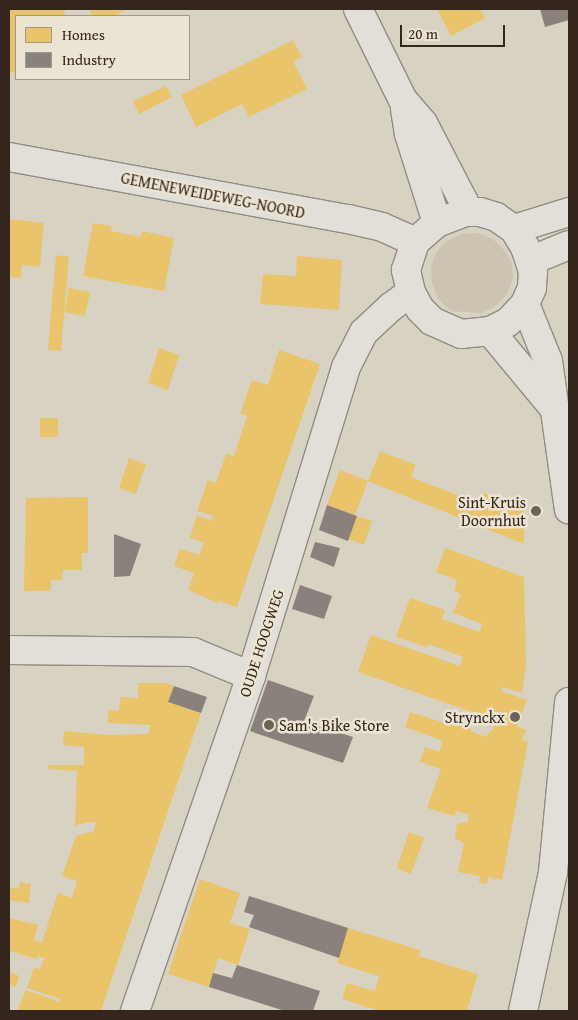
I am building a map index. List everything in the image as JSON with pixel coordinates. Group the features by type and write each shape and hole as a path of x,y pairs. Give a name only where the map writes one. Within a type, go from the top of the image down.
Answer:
{"street":[{"path":"358,9 403,100 423,123 464,202 465,212"},
{"path":"403,100 409,134 437,223"},
{"name":"GEMENEWEIDEWEG-NOORD","path":"9,157 348,219 382,227 415,242"},
{"path":"465,212 480,212 496,217 514,229 530,261 533,272 532,288 525,304 508,322 490,331 461,334 432,321 420,309 411,292 406,270 415,242 437,223 465,212"},
{"path":"514,229 569,212"},
{"path":"530,261 569,245"},
{"name":"OUDE HOOGWEG","path":"135,1011 251,676 346,367 364,332 391,307 411,292"},
{"path":"525,304 548,361 569,510"},
{"path":"490,331 554,408"},
{"path":"9,650 193,652 251,676"},
{"path":"523,1011 552,872 569,702"}],"shaded area":[{"path":"479,233 494,240 505,251 512,263 513,278 507,294 497,305 481,313 451,311 438,299 432,283 431,266 437,251 448,240 462,234"}],"building: Homes":[{"path":"9,9 65,9 64,15 15,15 15,73 9,72"},
{"path":"89,9 123,9 124,11 116,15 92,15"},
{"path":"437,9 480,9 485,18 451,36"},
{"path":"293,40 302,57 293,61 307,89 249,117 242,104 196,127 181,95"},
{"path":"166,86 172,97 139,114 133,101"},
{"path":"9,219 44,223 40,267 22,265 21,278 9,277"},
{"path":"93,223 112,226 111,231 141,237 142,231 174,238 164,291 83,276"},
{"path":"56,255 69,257 61,351 48,350"},
{"path":"297,256 342,260 339,310 260,304 263,274 296,276"},
{"path":"69,288 90,292 85,316 65,312"},
{"path":"159,348 179,355 168,390 148,383"},
{"path":"279,350 320,364 237,607 218,601 218,603 188,590 194,573 174,566 180,549 199,555 204,542 190,538 197,515 212,521 213,516 197,511 208,480 216,483 226,454 234,456 247,416 240,414 252,380 268,385"},
{"path":"40,418 58,418 58,437 40,437"},
{"path":"380,451 416,465 411,477 480,504 484,493 524,508 524,544 368,481"},
{"path":"129,458 146,464 136,494 119,488"},
{"path":"340,470 368,481 355,515 327,505"},
{"path":"88,497 88,553 82,553 82,570 63,570 62,580 51,580 51,591 24,591 26,498"},
{"path":"357,516 372,521 364,545 349,539"},
{"path":"445,548 524,577 526,666 522,693 503,687 501,691 527,700 517,727 526,730 522,740 528,742 502,880 488,877 487,884 479,883 480,876 458,872 464,843 455,839 457,824 468,822 469,815 456,811 455,816 427,808 441,769 420,762 425,747 439,752 443,741 405,727 410,712 455,726 460,724 470,728 472,732 487,737 490,730 492,731 495,720 358,672 371,635 460,666 463,657 428,644 427,647 396,637 410,598 445,610 442,619 480,632 482,624 453,613 461,594 454,591 457,580 436,572"},
{"path":"138,683 167,683 174,686 168,702 201,713 101,1011 17,1011 26,990 60,1002 60,999 27,988 34,968 40,969 44,958 38,956 37,959 9,951 9,918 38,925 34,940 42,942 58,893 72,898 77,881 62,876 76,836 89,832 93,833 96,822 87,822 75,826 77,771 48,769 49,765 84,765 84,747 63,745 64,731 109,735 148,734 151,725 108,723 108,710 119,711 120,697 138,698"},
{"path":"409,832 424,838 411,874 397,868"},
{"path":"200,879 240,893 230,923 250,929 238,965 218,958 209,987 168,974"},
{"path":"20,882 31,884 29,903 9,900 11,887 19,889"},
{"path":"348,928 420,950 419,956 478,974 467,1011 380,1011 342,999 347,983 375,991 379,976 337,963"},
{"path":"9,971 19,976 16,987 9,984"}],"building: Industry":[{"path":"540,9 569,9 569,20 545,27"},
{"path":"327,505 357,516 348,541 319,530"},
{"path":"114,534 141,544 130,576 114,577"},
{"path":"315,542 340,548 334,567 310,557"},
{"path":"300,585 332,596 324,619 292,609"},
{"path":"268,680 314,696 304,721 353,737 343,763 250,731"},
{"path":"174,686 207,697 201,713 168,702"},
{"path":"249,896 348,928 339,958 249,927 254,915 244,912"},
{"path":"237,965 320,991 313,1011 285,1011 209,987 213,973 232,978"}],"place":[{"name":"Sint-Kruis Doornhut","path":"536,511"},
{"name":"Strynckx","path":"515,717"},
{"name":"Sam's Bike Store","path":"269,725"}]}
